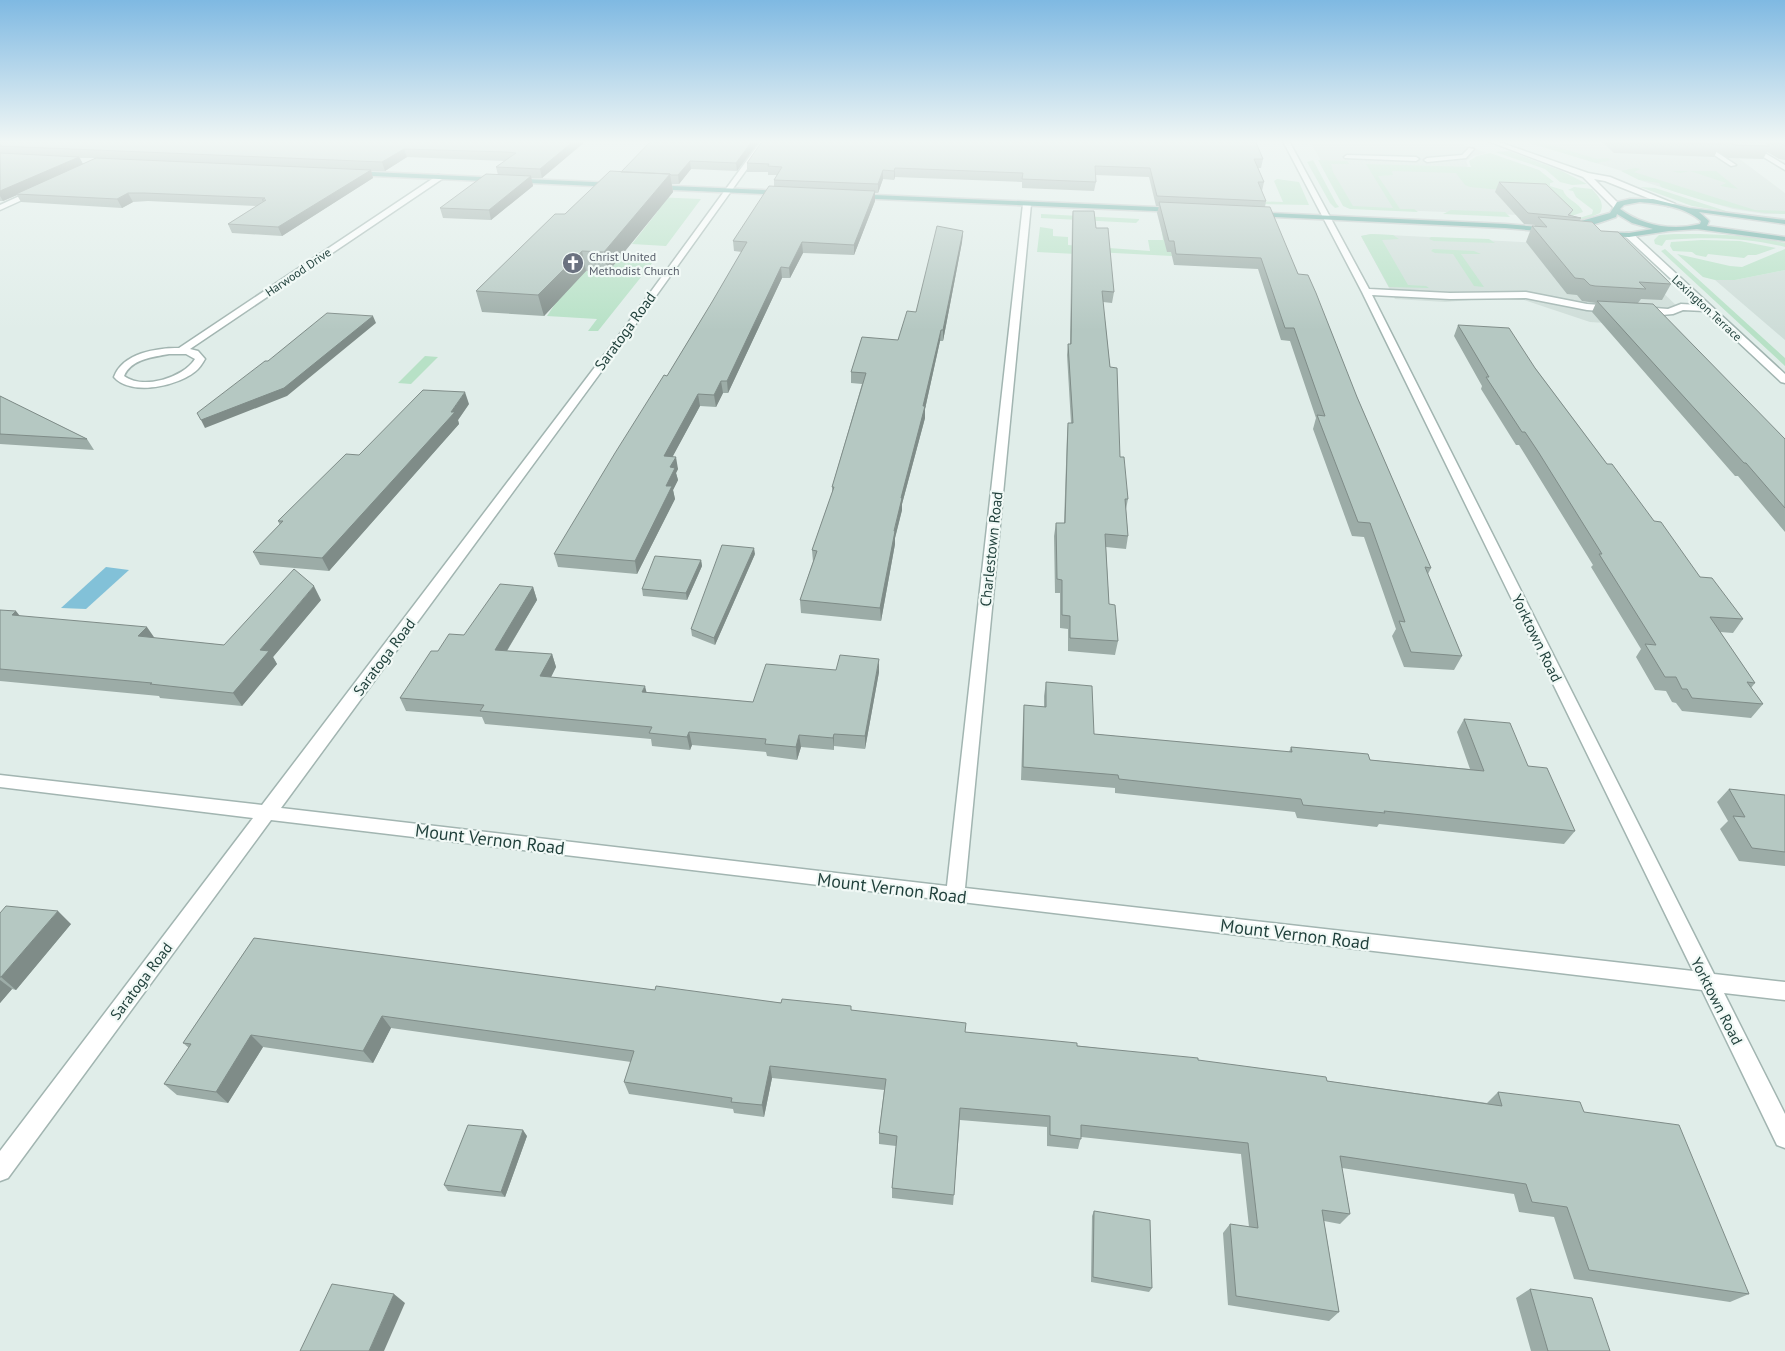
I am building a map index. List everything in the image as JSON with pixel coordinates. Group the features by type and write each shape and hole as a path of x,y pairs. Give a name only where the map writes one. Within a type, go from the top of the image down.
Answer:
{"main road":[{"path":"1028,204 1187,211"},
{"path":"1243,213 1566,229 1613,215 1621,204"},
{"path":"1671,204 1702,216 1705,221 1704,224 1697,227"},
{"path":"1617,208 1631,219 1673,228"},
{"path":"1684,208 1785,222"},
{"path":"1595,234 1629,235 1673,228 1697,227 1785,239"}],"street":[{"name":"Harwood Drive","path":"180,351 198,355 200,360 192,371 181,376 161,382 140,385 122,381 119,377 124,367 133,362 156,353 180,351 400,204"},
{"name":"Saratoga Road","path":"0,1170 268,812 718,204"},
{"name":"Charlestown Road","path":"955,895 1027,204"},
{"name":"Yorktown Road","path":"1320,204 1366,292 1572,711 1785,1137"},
{"path":"1613,204 1617,208"},
{"name":"Lexington Terrace","path":"1629,235 1785,380"},
{"path":"1366,292 1450,296 1526,295 1587,307 1668,312 1677,310 1680,307 1707,308"},
{"name":"Mount Vernon Road","path":"0,780 955,895 1785,991"}],"shaded area":[{"path":"1345,204 1555,204 1568,217 1347,208"},
{"path":"1716,204 1785,204 1785,214 1765,214 1733,209"},
{"path":"1371,234 1616,247 1683,312 1660,315 1670,327 1590,322 1524,300 1484,299 1445,302 1395,299 1361,236"},
{"path":"1785,270 1785,340 1715,280 1735,280"}],"green space":[{"path":"636,204 697,204 666,246 632,244 658,211"},
{"path":"1263,204 1309,204 1309,205"},
{"path":"1331,204 1337,204 1339,207 1335,208"},
{"path":"1342,204 1352,204 1353,206 1393,208 1391,204 1397,204 1400,209 1414,209 1418,212 1350,209"},
{"path":"1552,204 1577,204 1583,212 1566,218"},
{"path":"1585,204 1602,204 1600,213 1584,220 1576,219 1592,214 1593,210"},
{"path":"1687,204 1704,204 1729,212"},
{"path":"1719,204 1736,204 1755,210 1785,211 1785,214 1769,213 1738,209"},
{"path":"1451,210 1505,212 1510,217 1443,214"},
{"path":"1041,214 1139,220 1136,223 1041,218"},
{"path":"1160,220 1169,239 1172,256 1076,251 1076,254 1037,252 1040,227 1053,229 1053,236 1068,237 1068,245 1150,251 1148,240 1163,240"},
{"path":"1371,234 1393,235 1399,239 1382,240 1408,285 1426,286 1429,288 1389,287 1361,236"},
{"path":"1659,235 1743,236 1785,243 1785,247 1755,241 1711,238 1666,240 1662,246 1655,244 1654,240"},
{"path":"1431,237 1489,239 1495,243 1434,241 1429,239"},
{"path":"1702,240 1740,241 1776,248 1756,255 1748,255 1744,258 1708,254 1706,257 1692,252 1673,251 1670,246 1671,242"},
{"path":"1433,249 1474,251 1481,254 1461,254 1484,287 1474,286 1453,254 1435,253 1431,251"},
{"path":"1665,249 1785,358 1785,366 1661,251"},
{"path":"1785,249 1785,270 1735,280 1715,280 1703,277 1677,254 1742,267"},
{"path":"621,256 657,257 598,331 588,331 597,319 547,316 557,301 567,270 608,272"},
{"path":"425,356 438,357 411,384 398,383"}],"water":[{"path":"106,567 129,570 86,609 61,608"}],"building":[{"path":"260,204 315,204 278,227 228,224"},
{"path":"445,204 496,204 489,210 440,208"},
{"path":"575,204 645,204 604,252 582,251 538,295 476,291 555,214 565,214"},
{"path":"757,204 870,204 854,245 802,242 789,268 781,267 727,381 721,381 714,395 698,394 664,456 676,457 670,467 675,468 666,486 672,486 635,561 554,554 664,375 667,376 747,242 733,241"},
{"path":"1160,204 1270,207 1298,274 1308,275 1316,293 1357,397 1431,568 1425,567 1462,656 1411,652 1399,621 1405,622 1370,523 1358,522 1317,415 1325,416 1294,328 1285,328 1261,258 1176,254 1174,241 1169,241"},
{"path":"1520,204 1567,204 1573,210 1568,215 1581,218 1528,213"},
{"path":"1073,211 1094,211 1096,228 1108,228 1114,292 1102,291 1110,367 1117,368 1120,457 1124,457 1128,499 1125,499 1128,536 1105,534 1109,604 1115,605 1118,641 1070,638 1070,616 1062,615 1062,580 1057,579 1056,523 1065,523 1068,423 1073,423 1068,344 1071,344"},
{"path":"1538,217 1592,222 1601,231 1618,232 1671,284 1639,282 1646,289 1595,286 1590,285 1584,279 1575,278 1532,226 1547,227"},
{"path":"937,226 963,231 943,330 941,330 923,406 925,406 901,498 880,608 800,600 817,551 812,550 834,487 832,487 866,373 851,372 862,337 898,340 907,311 916,312"},
{"path":"1597,301 1653,304 1785,439 1785,508 1746,463"},
{"path":"327,313 373,316 284,388 201,420 197,413 265,361 268,361"},
{"path":"1458,325 1509,328 1535,368 1607,464 1612,464 1654,521 1661,522 1700,577 1712,578 1743,619 1710,617 1755,683 1747,682 1763,704 1692,698 1687,689 1682,689 1676,677 1665,677 1645,644 1656,645 1539,453 1525,432 1522,432 1486,377 1489,377"},
{"path":"423,390 465,392 451,412 455,412 322,558 253,552 283,521 278,521 346,454 359,455"},
{"path":"0,396 87,439 0,434"},
{"path":"722,545 754,548 714,638 691,629"},
{"path":"655,556 701,560 686,593 642,589"},
{"path":"294,569 314,586 260,650 269,651 233,693 150,684 152,683 0,669 0,610 16,611 12,615 147,627 138,636 224,645"},
{"path":"500,584 533,587 495,650 552,654 540,676 645,686 642,692 753,702 766,664 836,670 840,655 879,659 865,736 834,734 833,738 799,735 796,747 765,744 766,739 689,732 687,737 649,733 652,727 480,711 484,705 400,698 431,651 438,651 449,634 464,635"},
{"path":"1046,682 1092,686 1094,734 1292,752 1291,747 1368,754 1370,760 1484,771 1464,719 1510,723 1528,766 1547,768 1575,831 1384,811 1385,813 1303,805 1301,799 1119,779 1118,775 1023,767 1024,705 1046,707"},
{"path":"1729,789 1785,795 1785,852 1752,848 1733,816 1745,817"},
{"path":"6,906 58,911 0,977 0,913"},
{"path":"254,938 655,990 656,986 781,1003 782,999 851,1006 851,1010 966,1023 965,1032 1198,1058 1198,1060 1326,1077 1327,1081 1502,1106 1498,1092 1580,1102 1584,1112 1679,1125 1749,1294 1589,1270 1567,1207 1532,1202 1526,1184 1340,1156 1350,1214 1322,1210 1339,1312 1236,1296 1230,1224 1258,1228 1248,1143 1081,1125 1081,1139 1050,1135 1050,1116 960,1108 954,1195 892,1188 897,1136 879,1133 886,1079 770,1066 762,1105 731,1102 732,1098 624,1082 634,1051 382,1016 363,1051 251,1035 216,1092 164,1084 191,1044 183,1043"},
{"path":"468,1125 523,1130 501,1192 444,1185"},
{"path":"1094,1211 1150,1220 1152,1288 1093,1277"},
{"path":"332,1284 394,1294 369,1351 300,1351"},
{"path":"1530,1289 1592,1298 1610,1351 1548,1351"}],"place":[{"name":"Christ United Methodist Church","path":"573,263"}]}
